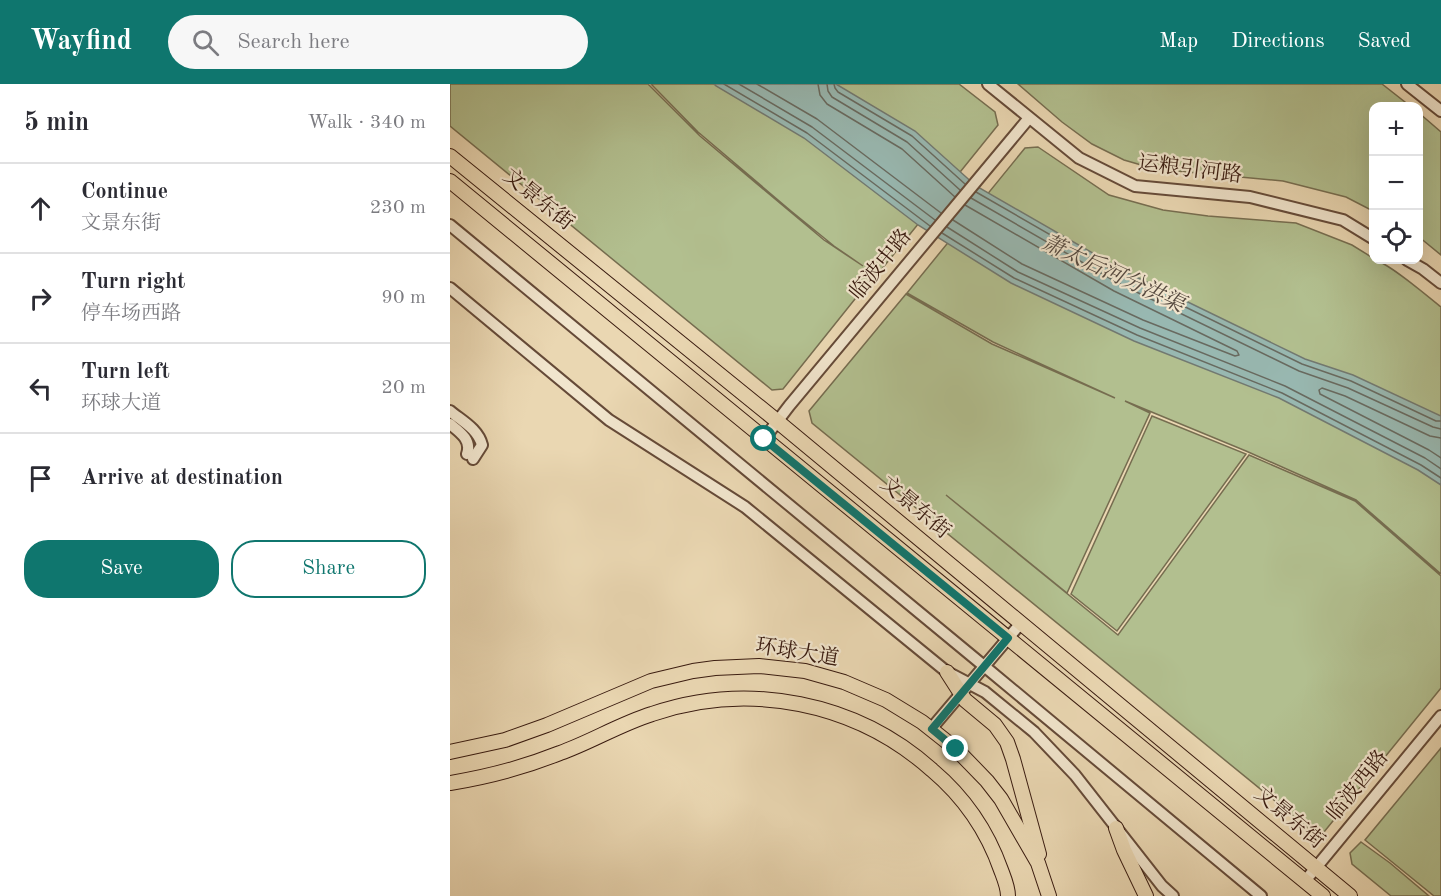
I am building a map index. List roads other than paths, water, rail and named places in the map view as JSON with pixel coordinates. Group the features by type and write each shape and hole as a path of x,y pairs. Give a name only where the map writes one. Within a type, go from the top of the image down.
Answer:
{"main road":[{"name":"文景东街","path":"450,156 777,421 1350,896"},
{"name":"文景东街","path":"450,181 1323,896"},
{"name":"环球大道","path":"450,752 526,733 651,681 693,671 737,666 805,671 844,682 886,700 932,729 956,749 1001,799 1038,862 1049,896"},
{"path":"947,672 965,689 965,700 995,724 1006,742 1039,853 1043,877"},
{"path":"450,783 512,769 552,756 649,715 693,702 737,698 792,702 829,710 863,724 911,752 941,777 979,822 996,856 1009,895"},
{"path":"1116,828 1146,896"}],"street":[{"name":"运粮引河路","path":"988,84 1079,158 1135,186 1250,197 1342,220 1369,236"},
{"path":"1407,84 1441,111"},
{"name":"临波中路","path":"764,439 1029,118"},
{"path":"450,225 1261,896"},
{"path":"1414,264 1441,283"},
{"path":"450,288 609,420 745,507 947,672"},
{"path":"450,411 475,431 482,446 470,457 467,440 450,424"},
{"path":"932,729 1021,623"},
{"path":"965,689 985,692 1034,732 1075,775 1162,886 1173,896"},
{"name":"临波西路","path":"1305,881 1441,716"}],"water":[{"name":"萧太后河分洪渠","path":"714,84 836,84 915,131 976,186 1124,271 1305,359 1353,375 1441,416 1441,485 1418,470 1279,398 1134,341 1011,283 918,225 804,138"}]}
